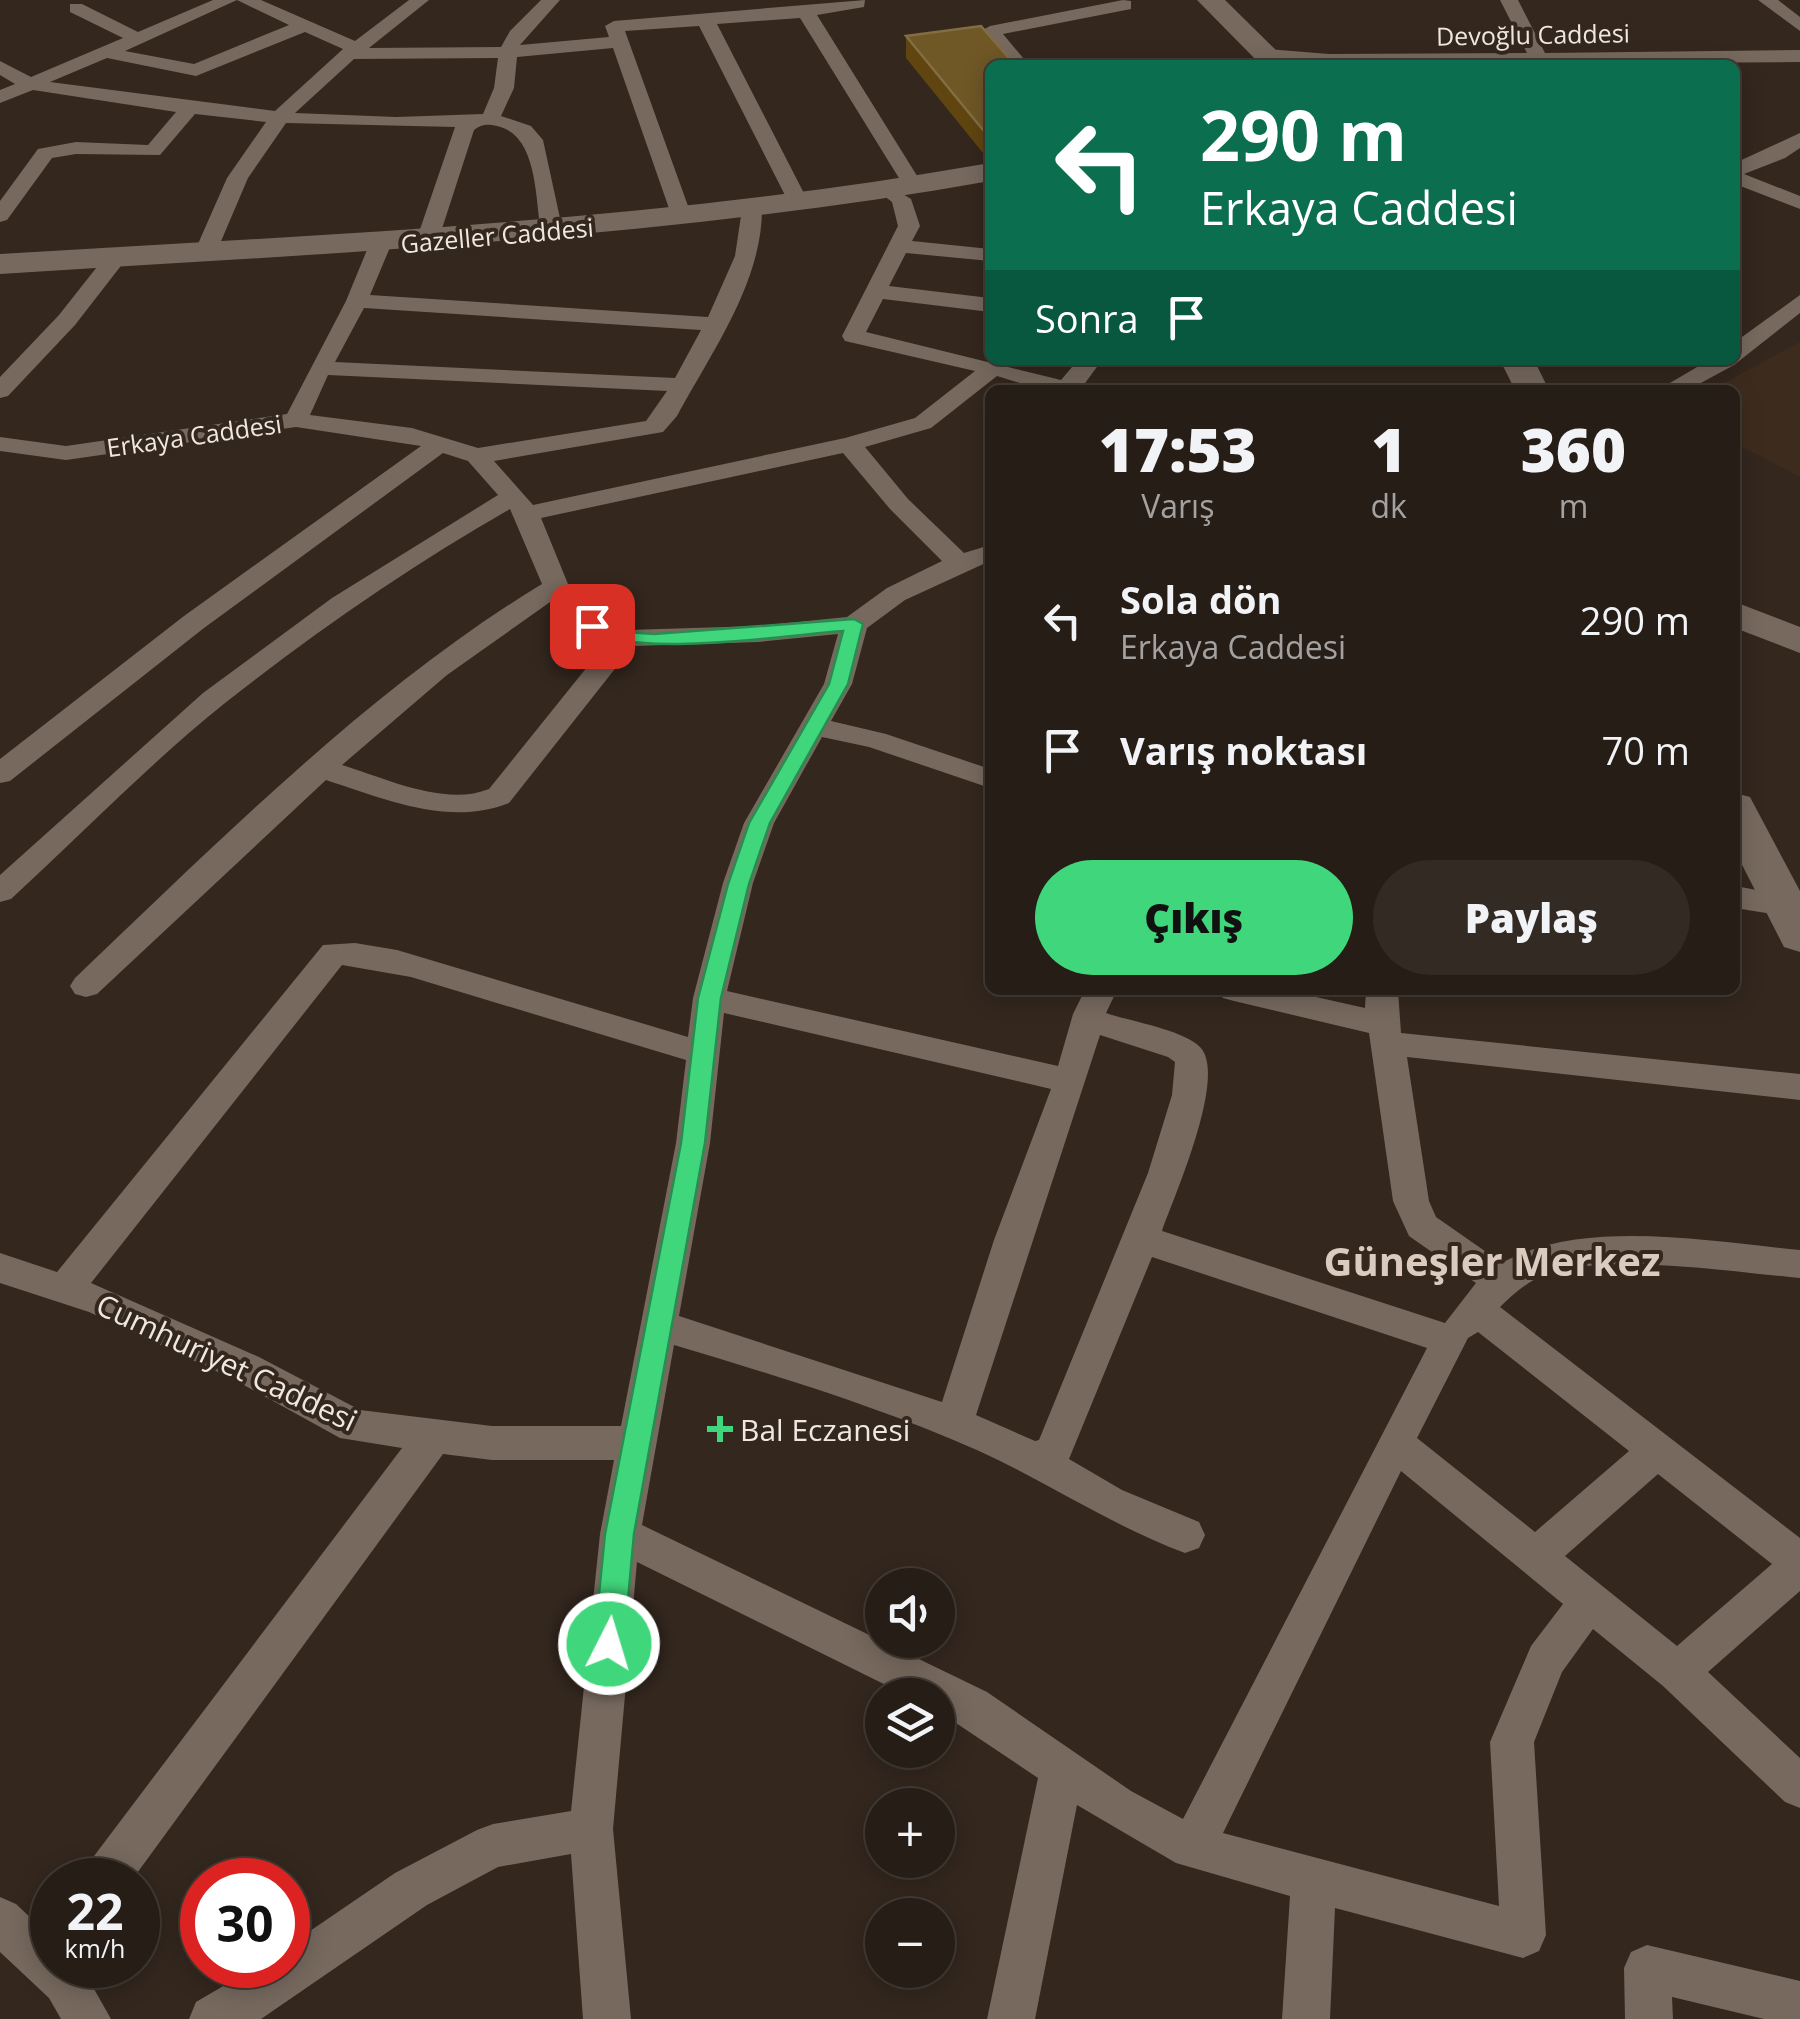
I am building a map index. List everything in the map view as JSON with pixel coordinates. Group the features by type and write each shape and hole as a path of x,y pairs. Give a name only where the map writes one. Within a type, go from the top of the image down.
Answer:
{"street":[{"path":"0,98 134,37 228,0"},
{"path":"246,0 350,50 508,52 618,42"},
{"path":"427,241 465,127 483,119 504,88 508,52 516,35 550,0"},
{"path":"667,0 672,22"},
{"path":"1016,60 990,31 1125,5 1120,0"},
{"path":"1210,0 1272,60"},
{"path":"1509,0 1538,58"},
{"path":"1767,0 1800,26"},
{"path":"682,217 614,26 806,12 862,1"},
{"path":"205,252 251,154 350,50 411,2"},
{"path":"76,8 134,37"},
{"path":"806,12 901,189 908,212 909,226 902,246 852,336 1050,385"},
{"path":"705,20 799,203"},
{"path":"102,52 196,70 304,26"},
{"name":"Devoğlu Caddesi","path":"1716,60 1800,56"},
{"name":"Devoğlu Caddesi","path":"1453,60 1643,60"},
{"path":"0,68 31,83 190,108 282,118 483,119 521,126 532,134 552,232"},
{"path":"0,216 45,154 76,148 153,151 190,108"},
{"path":"1740,172 1800,139"},
{"path":"1740,145 1800,162"},
{"name":"Gazeller Caddesi","path":"0,264 552,232 799,203 985,173"},
{"path":"1740,176 1800,203"},
{"path":"477,456 654,427 665,416 747,252 754,228 752,209"},
{"path":"296,420 357,301 380,244"},
{"path":"902,246 985,254"},
{"path":"0,392 116,258"},
{"path":"876,291 985,304"},
{"path":"357,301 713,324"},
{"path":"1740,348 1800,302"},
{"path":"0,348 38,350"},
{"path":"1071,385 1086,365"},
{"path":"1679,385 1717,365"},
{"path":"320,368 681,385"},
{"path":"0,892 213,699 341,604 442,537 521,505 849,444 923,423 993,368"},
{"name":"Erkaya Caddesi","path":"0,444 66,452 296,420 412,435 477,456 521,505 556,587 592,626 625,638 758,634 854,624 896,594 958,563 985,555"},
{"path":"0,774 194,622 438,444"},
{"path":"849,444 898,504 958,563"},
{"path":"86,986 380,716 510,613 556,587"},
{"path":"1740,587 1800,612"},
{"path":"1740,616 1800,642"},
{"path":"608,2019 591,1828 620,1534 693,1143 709,998 738,884 760,823 838,684 854,624"},
{"path":"321,768 450,804 485,804 499,796 625,638"},
{"path":"813,726 876,740 985,777"},
{"path":"1740,817 1792,920"},
{"path":"1740,899 1792,920"},
{"path":"65,1289 334,953 356,953 413,966 701,1052"},
{"path":"1260,995 1800,1087"},
{"path":"709,998 1070,1081"},
{"path":"955,1421 1012,1240 1094,1005 1180,1048 1191,1056 1194,1070 1142,1239 1052,1455 1033,1458"},
{"path":"1383,1019 1411,1201 1422,1226 1489,1295 1656,1451 1800,1564 1678,1672"},
{"path":"1142,1239 1450,1340"},
{"path":"1192,1847 1238,1764 1341,1545 1450,1340 1489,1295 1532,1264 1572,1253 1796,1273"},
{"name":"Cumhuriyet Caddesi","path":"2,1271 101,1301 246,1368 354,1426 492,1443 637,1444"},
{"path":"660,1326 782,1362 955,1421 1033,1458 1108,1502 1184,1535"},
{"path":"120,1858 434,1436"},
{"path":"1395,1443 1678,1672 1800,1787"},
{"path":"1536,1556 1656,1451"},
{"path":"620,1534 972,1706 1115,1806 1192,1847 1524,1935 1512,1742 1546,1660 1589,1601"},
{"path":"1011,2019 1062,1768"},
{"path":"214,2019 232,2012 412,1889 493,1846 591,1828"},
{"path":"1306,2019 1314,1880"},
{"path":"0,1920 30,1942"},
{"path":"1649,2019 1648,1968 1800,2004"},
{"path":"68,1988 88,2019"}],"shaded area":[{"path":"1800,342 1800,477 1740,446 1740,385 1720,385"}],"building":[{"path":"981,26 1011,60 985,60 985,130 983,130 906,36"}],"place":[{"name":"Bal Eczanesi","path":"720,1429"}],"district":[{"name":"Güneşler Merkez","path":"1492,1260"}],"route":[{"path":"592,626 625,638 654,639 854,624 838,684 760,823 738,884 709,998 693,1143 620,1534 609,1644"}]}
